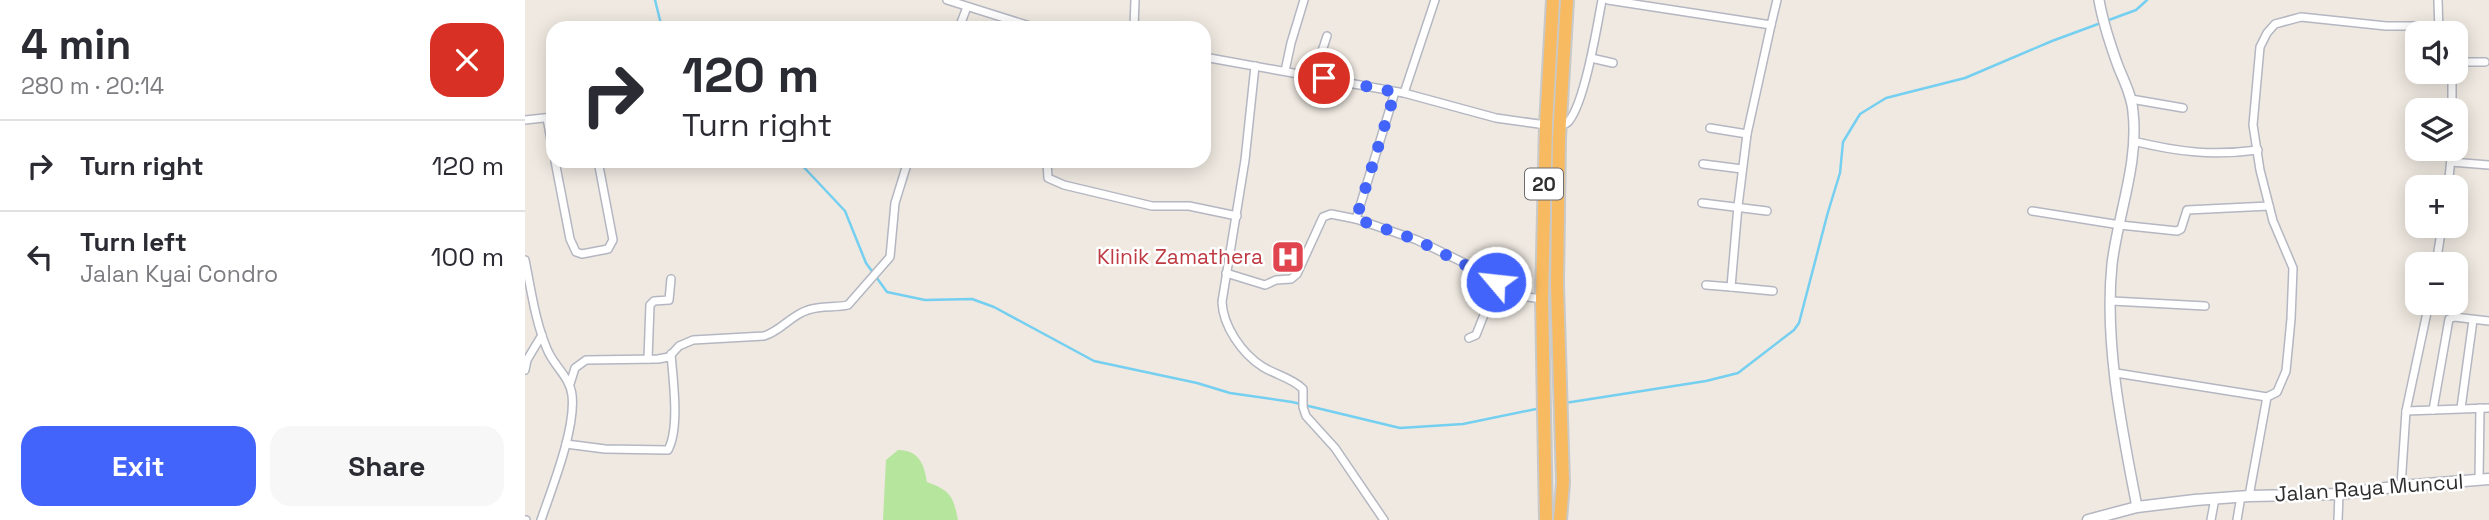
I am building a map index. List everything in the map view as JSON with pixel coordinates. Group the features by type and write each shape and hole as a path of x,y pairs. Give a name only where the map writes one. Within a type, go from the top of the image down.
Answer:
{"highway":[{"name":"20","path":"1545,520 1542,299 1546,125 1553,0"},
{"name":"20","path":"1560,520 1563,483 1557,285 1560,125 1567,0"}],"main road":[{"name":"Jalan Raya Muncul","path":"2088,520 2137,507 2215,498 2339,494 2484,479"}],"street":[{"path":"947,0 1013,21"},
{"path":"1134,21 1135,0"},
{"path":"1285,71 1304,0"},
{"path":"1404,93 1435,0"},
{"path":"1560,125 1570,120 1591,58 1602,0"},
{"path":"1608,0 1771,25"},
{"path":"1731,287 1747,134 1777,0"},
{"path":"2438,0 2439,21"},
{"path":"2099,1 2105,30 2134,113 2133,141 2113,262 2112,301 2122,428 2137,507"},
{"path":"962,21 967,7"},
{"path":"2116,373 2267,397 2277,392 2286,371 2294,284 2293,268 2269,206 2253,125 2260,47 2275,24 2301,17 2405,27"},
{"path":"1324,78 1328,64 1320,57 1327,36"},
{"path":"1211,58 1404,93 1496,118 1546,125"},
{"path":"1591,58 1613,63"},
{"path":"2468,62 2484,62"},
{"path":"1255,66 1245,160 1222,302 1226,323 1242,347 1263,367 1301,387 1304,392 1306,416 1335,448 1384,520"},
{"path":"1356,219 1395,92"},
{"path":"2131,99 2183,108"},
{"path":"525,120 546,121"},
{"path":"1710,128 1747,134"},
{"path":"2133,141 2200,154 2258,150"},
{"path":"2449,175 2451,162 2489,165"},
{"path":"1703,164 1742,169"},
{"path":"556,168 570,239 576,252 582,254 608,249 613,240 599,168"},
{"path":"570,384 575,368 586,360 664,358 686,342 764,336 774,333 798,314 808,310 848,305 890,257 895,203 905,168"},
{"path":"1046,168 1048,178 1063,185 1157,207 1189,206 1237,216"},
{"path":"1702,203 1767,211"},
{"path":"2032,211 2178,231 2187,210 2269,206"},
{"path":"1226,273 1260,285 1291,279 1297,274 1323,217 1331,214 1356,219 1417,240 1467,266 1494,276 1496,282 1493,292 1476,335 1469,338"},
{"path":"525,260 541,335 548,352 570,384 573,398 566,444 541,520"},
{"path":"648,359 650,305 654,301 669,300 671,279"},
{"path":"1706,285 1773,290"},
{"path":"1493,292 1542,299"},
{"path":"2112,301 2205,306"},
{"path":"2400,486 2406,411 2426,315"},
{"path":"2433,411 2449,319 2453,317 2489,321"},
{"path":"2461,408 2473,320"},
{"path":"525,370 528,358 541,335"},
{"path":"566,444 605,449 668,450 674,408 671,354"},
{"path":"2237,520 2267,397"},
{"path":"2406,411 2486,406 2484,479"},
{"path":"2338,520 2339,494"},
{"path":"2211,520 2215,498"}],"green space":[{"path":"898,450 916,455 924,469 927,482 950,495 958,520 883,520 886,460"}],"waterway":[{"path":"655,0 660,21"},
{"path":"1565,403 1706,381 1738,373 1794,330 1799,323 1840,173 1843,142 1860,114 1886,98 1965,78 2052,41 2136,10 2147,0"},
{"path":"805,168 845,211 866,263 887,292 925,300 972,299 994,307 1094,361 1197,383 1230,393 1292,402 1400,428 1463,424 1541,408"}],"place":[{"name":"Klinik Zamathera","path":"1288,257"}],"route":[{"path":"1324,78 1395,92 1356,219 1417,240 1467,266 1494,276 1496,282"}]}
